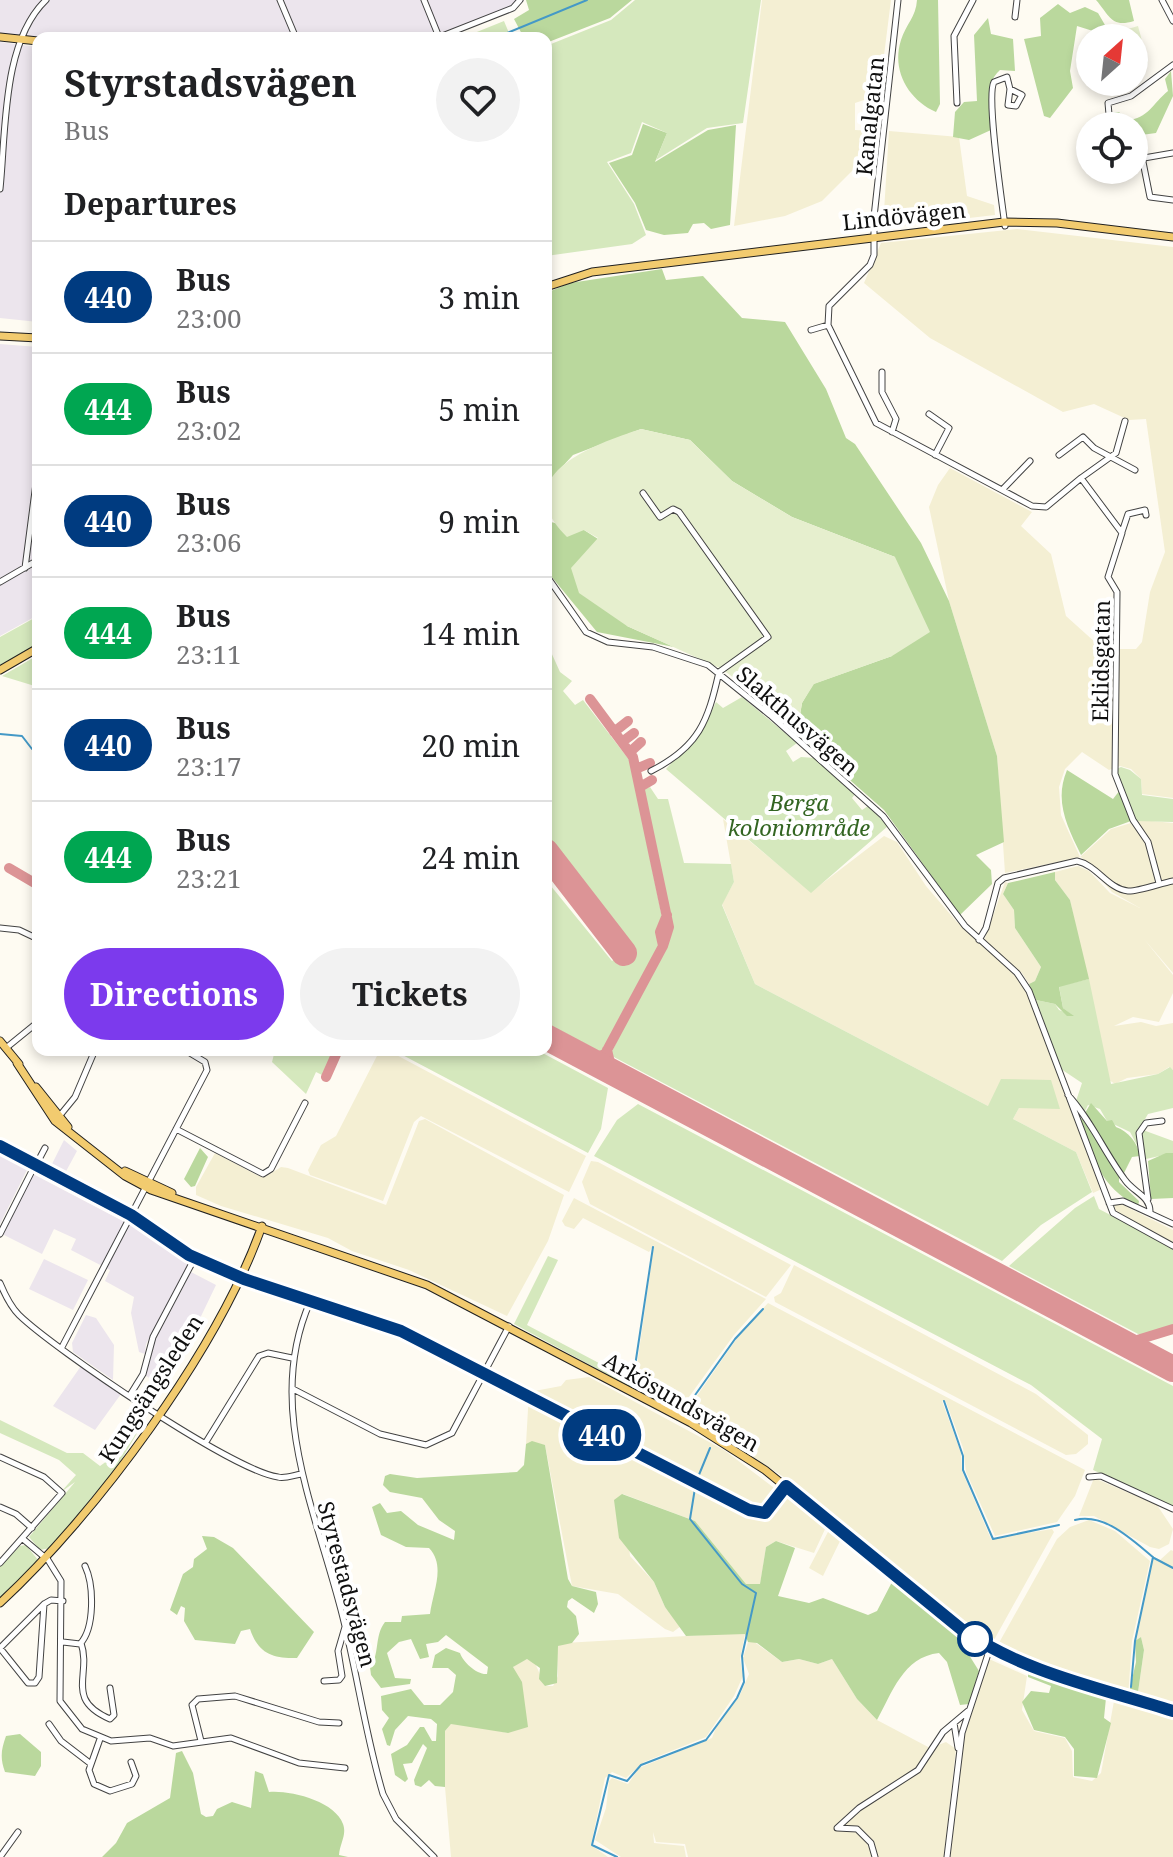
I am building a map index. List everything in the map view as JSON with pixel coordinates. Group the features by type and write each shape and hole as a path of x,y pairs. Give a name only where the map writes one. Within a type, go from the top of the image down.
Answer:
{"main road":[{"path":"0,37 32,40"},
{"name":"Lindövägen","path":"552,285 592,272 1004,224 1039,222 1173,236"},
{"path":"0,336 32,338"},
{"path":"0,670 32,651"},
{"name":"Arkösundsvägen","path":"3,1044 57,1119 105,1162 147,1185 435,1288 509,1325 704,1430 961,1629 990,1648 1044,1671 1173,1711"},
{"name":"Kungsängsleden","path":"0,1603 45,1557 111,1479 157,1414 198,1351 239,1277 262,1226"}],"street":[{"path":"0,189 19,39 46,0"},
{"path":"280,0 293,32"},
{"path":"424,0 436,32"},
{"path":"453,32 513,8 520,0"},
{"name":"Kanalgatan","path":"828,325 829,306 873,260 898,0"},
{"path":"957,103 954,36 973,0"},
{"path":"1015,17 1017,0"},
{"path":"1162,0 1173,21"},
{"path":"1109,112 1108,103 1131,96 1173,65"},
{"path":"1004,224 990,93 994,82 1002,77 1009,79 1010,89"},
{"path":"1173,153 1144,158 1143,162 1150,197 1173,200"},
{"path":"811,330 828,325 876,423 1032,506 1046,507 1110,457 1120,447 1125,421"},
{"path":"882,372 882,392 896,419 892,432"},
{"path":"929,414 949,428 935,455"},
{"path":"1059,455 1083,437 1110,457 1135,470"},
{"path":"1002,490 1030,461"},
{"path":"1081,478 1122,533"},
{"name":"Slakthusvägen","path":"643,493 660,517 673,509 679,512 768,637 719,672"},
{"path":"1122,533 1128,514 1145,510 1146,515"},
{"path":"25,568 32,514"},
{"name":"Eklidsgatan","path":"1122,533 1108,577 1117,592 1115,774 1133,820 1148,842 1159,883"},
{"path":"0,582 32,564"},
{"name":"Slakthusvägen","path":"552,584 579,624 596,637 676,654 719,672 883,816 937,890 979,940 1017,973 1029,991 1109,1203"},
{"path":"651,771 668,762 702,727 712,708 719,672"},
{"path":"979,940 986,928 998,883 1004,878 1077,861 1088,863 1122,890 1132,892 1159,883 1173,883"},
{"path":"0,928 19,930 32,936"},
{"path":"3,1044 32,1027"},
{"path":"57,1119 75,1097 92,1056"},
{"path":"62,1347 207,1070 205,1062 195,1056"},
{"path":"1066,1094 1089,1120 1126,1181 1148,1200"},
{"path":"176,1129 263,1174 271,1169 305,1103"},
{"path":"1150,1213 1139,1133 1146,1123 1162,1121"},
{"path":"0,1146 131,1215 189,1255 239,1277 401,1331 483,1376 749,1510 765,1513 783,1489"},
{"path":"0,1234 45,1148"},
{"path":"1173,1224 1123,1201 1109,1203 1118,1217 1173,1246"},
{"path":"130,1395 143,1374 153,1337 191,1265 189,1255"},
{"path":"0,1283 17,1312 157,1414 242,1464 277,1477 302,1474"},
{"name":"Styrestadsvägen","path":"310,1302 292,1358 302,1474 345,1627 383,1794 396,1819 434,1857"},
{"path":"293,1389 380,1434 426,1445 452,1433 509,1325"},
{"path":"206,1443 259,1356 268,1353 292,1358"},
{"path":"0,1457 44,1477 62,1493 0,1563"},
{"path":"1089,1477 1101,1476 1173,1509"},
{"path":"0,1507 16,1514 32,1528"},
{"path":"23,1539 45,1557 58,1573 63,1601 60,1701 73,1721 100,1739 123,1743 150,1738 179,1746 220,1737 240,1739 299,1763 345,1768"},
{"path":"85,1566 90,1606 86,1635 81,1643 82,1691 95,1711 110,1719 114,1715 110,1688"},
{"path":"44,1604 39,1677 35,1683 28,1683 0,1648 44,1604 63,1601"},
{"path":"324,1681 339,1680 342,1676 338,1651 345,1627"},
{"path":"63,1642 81,1643"},
{"path":"947,1857 959,1750 968,1711 990,1648"},
{"path":"201,1741 192,1705 198,1699 251,1698 319,1722 339,1723"},
{"path":"875,1857 871,1843 857,1829 837,1828 859,1808 918,1770 942,1733 968,1711"},
{"path":"954,1723 959,1750"},
{"path":"49,1724 61,1741 91,1764"},
{"path":"100,1739 91,1764 91,1781 110,1791 135,1782 131,1762"},
{"path":"0,1857 18,1832"}],"shaded area":[{"path":"0,0 524,0 446,32 32,32 32,37 0,33"},
{"path":"762,0 891,0 879,95 855,103 855,130 874,131 861,162 822,201 785,216 734,226"},
{"path":"0,42 32,46 32,321 0,318"},
{"path":"889,131 959,137 967,196 994,205 995,215 883,228"},
{"path":"1017,229 1173,247 1173,798 1142,794 1141,779 1131,769 1120,766 1109,770 1082,752 1065,769 1059,787 1061,815 1080,857 1111,829 1141,820 1173,823 1173,973 1144,939 1173,975 1173,993 1159,1022 1133,1017 1114,1026 1141,1022 1156,1026 1173,1023 1173,1070 1169,1067 1158,1074 1127,1078 1115,1084 1109,1080 1070,900 1055,880 1055,872 1078,866 1089,871 1110,893 1140,908 1112,892 1081,857 1005,873 997,756 949,601 929,507 938,485 950,468 1032,512 1021,526 1051,554 1066,616 1096,643 1118,649 1136,649 1142,642 1150,592 1165,552 1146,419 1129,420 1094,404 1063,412 930,338 864,283 881,243"},
{"path":"0,344 32,347 32,618 0,636"},
{"path":"723,819 811,892 884,836 897,842 926,886 956,921 1017,973 1029,991 1104,1188 1093,1193 1076,1152 1013,1119 1019,1108 988,1106 755,984 722,904 734,882"},
{"path":"1005,882 1008,883 1003,894 1014,910 1015,928 1041,967 1035,981 1029,984 1022,973 984,941"},
{"path":"377,1056 398,1056 586,1156 569,1192 421,1116 414,1122 383,1201 310,1175 308,1170 321,1145 336,1136"},
{"path":"425,1119 564,1195 548,1241 507,1316 409,1270 352,1251 328,1238 221,1206 196,1195 196,1187 215,1153 259,1176 265,1177 281,1167 288,1168 386,1205 419,1121"},
{"path":"64,1140 77,1151 64,1175 50,1168"},
{"path":"0,1155 28,1168 0,1224"},
{"path":"591,1161 791,1265 766,1297 590,1204 582,1182"},
{"path":"33,1174 186,1254 188,1266 146,1344 145,1354 139,1352 131,1313 134,1297 105,1281 110,1270 71,1250 76,1239 54,1229 42,1254 2,1234"},
{"path":"574,1198 766,1299 734,1335 686,1401 679,1399 669,1405 634,1386 654,1245 649,1252 583,1218 574,1229 565,1226 562,1221"},
{"path":"1119,1203 1173,1230 1173,1243 1116,1212 1114,1204"},
{"path":"44,1259 88,1280 73,1310 29,1289"},
{"path":"794,1265 1036,1394 1088,1435 1088,1444 1076,1454 1066,1455 775,1302 774,1297 781,1293"},
{"path":"191,1272 216,1285 163,1386 146,1376 152,1346"},
{"path":"768,1303 1085,1470 1075,1496 1057,1522 995,1536 966,1472 963,1448 946,1402 942,1401 961,1453 962,1471 991,1539 1052,1529 1054,1532 994,1640 986,1640 958,1622 796,1485 685,1413 742,1331"},
{"path":"86,1315 96,1318 114,1345 113,1380 73,1352 72,1343"},
{"path":"81,1366 121,1394 95,1430 53,1406"},
{"path":"589,1377 724,1450 826,1527 814,1553 776,1541 766,1547 760,1585 746,1584 695,1521 623,1494 630,1556 654,1582 665,1607 681,1626 673,1632 618,1594 572,1586 545,1445 526,1444 529,1392 561,1386 566,1380"},
{"path":"1094,1478 1157,1505 1173,1529 1169,1544 1159,1549 1150,1547 1094,1516 1079,1516"},
{"path":"1089,1520 1115,1531 1150,1561 1132,1641 1128,1697 1044,1671 995,1650 1057,1539 1070,1527"},
{"path":"829,1530 841,1539 823,1576 809,1568"},
{"path":"1171,1550 1173,1711 1137,1699 1144,1650 1141,1637 1135,1641 1153,1557 1160,1560"},
{"path":"745,1634 740,1659 743,1676 734,1696 706,1737 644,1762 626,1778 612,1772 605,1778 591,1845 608,1857 451,1857 445,1787 445,1731 451,1724 460,1723 508,1733 517,1676 513,1667 518,1662 527,1659 535,1663 545,1686 553,1686 558,1676 558,1646 564,1643"},
{"path":"753,1641 782,1662 799,1659 818,1664 832,1659 857,1699 877,1720 930,1748 946,1742 956,1749 944,1857 877,1857 862,1830 873,1857 688,1857 685,1844 656,1842 653,1832 654,1843 684,1846 686,1857 621,1857 595,1840 612,1778 628,1784 639,1768 712,1738 718,1723 739,1697 749,1674 743,1658 748,1642"},
{"path":"989,1659 1027,1676 1022,1710 1034,1731 1065,1738 1072,1751 1073,1777 1092,1781 1101,1773 1114,1701 1173,1720 1173,1857 950,1857 965,1730"}],"green space":[{"path":"526,0 632,0 610,18 552,41 552,32 521,32 514,19 529,10"},
{"path":"635,0 761,0 743,123 707,128 656,160 667,133 642,122 631,153 607,162 634,204 646,235 632,244 552,255 552,44 611,20"},
{"path":"917,0 938,0 940,104 936,112 910,92 898,63 901,40"},
{"path":"1096,0 1129,0 1134,21 1116,22"},
{"path":"1058,4 1070,13 1085,7 1098,13 1104,24 1076,24 1070,71 1073,88 1050,118 1044,116 1024,39 1041,36 1040,18"},
{"path":"988,18 991,34 1013,39 1015,71 1000,70 991,84 991,130 969,140 953,137 955,112 964,102 977,101 974,35"},
{"path":"504,21 509,32 477,32"},
{"path":"1171,71 1173,96 1156,133 1148,134 1147,112 1168,91 1165,79"},
{"path":"643,124 667,133 655,162 708,130 736,125 730,225 711,229 704,223 693,224 688,233 664,235 646,230 635,203 609,163 632,155"},
{"path":"662,269 666,280 703,276 742,318 785,322 826,389 846,438 855,444 921,543 949,601 997,756 1004,842 976,855 991,870 992,884 960,915 884,810 810,745 799,721 802,703 813,684 892,656 895,557 792,517 732,481 690,440 641,429 573,455 552,478 552,290 570,283"},
{"path":"641,429 690,440 732,481 792,517 895,557 930,632 892,656 814,684 802,703 799,721 792,722 722,669 627,626 579,593 571,568 598,538 584,530 567,537 552,518 552,478 562,466 600,444"},
{"path":"552,522 584,530 598,539 627,626 674,647 597,632 552,577"},
{"path":"32,619 32,647 0,665 0,637"},
{"path":"552,654 560,672 572,681 563,691 575,705 583,700 630,761 662,917 657,929 658,947 603,1053 552,1026 552,887 612,961 631,947 552,844"},
{"path":"32,658 32,685 2,676"},
{"name":"Berga koloniområde","path":"742,697 797,743 786,751 793,762 801,757 815,758 855,794 852,798 862,810 868,806 888,826 811,893 666,769 702,730 716,702 723,708"},
{"path":"1121,767 1141,779 1142,795 1173,799 1173,822 1136,821 1116,775 1116,769"},
{"path":"1067,770 1113,799 1120,790 1131,821 1109,829 1081,855 1067,824 1062,803"},
{"path":"650,787 658,799 668,799 684,863 731,864 734,882 722,905 755,984 988,1106 1001,1079 1051,1080 1060,1109 1019,1108 1013,1119 1076,1152 1092,1192 1041,1225 1002,1261 610,1055 672,932 643,790"},
{"path":"1055,872 1055,880 1070,900 1089,979 1059,987 1063,1008 1074,1016 1067,1016 1055,1004 1036,1000 1029,984 1035,981 1041,967 1015,928 1014,910 1003,894 1008,883"},
{"path":"1089,979 1111,1084 1158,1074 1170,1067 1173,1070 1173,1108 1148,1114 1138,1131 1138,1147 1130,1132 1107,1121 1100,1109 1088,1105 1085,1111 1076,1101 1082,1083 1061,1069 1036,1000 1055,1004 1059,1010 1072,1015 1063,1008 1059,986"},
{"path":"274,1056 333,1056 333,1059 324,1076 316,1072 306,1094 272,1062"},
{"path":"404,1056 548,1056 608,1088 601,1129 588,1153"},
{"path":"1091,1103 1107,1121 1112,1120 1116,1127 1129,1135 1137,1146 1140,1156 1132,1157 1124,1173 1119,1174 1119,1182 1139,1201 1138,1207 1115,1190 1095,1161 1080,1121"},
{"path":"638,1104 1173,1386 1173,1507 1093,1470 1102,1439 1031,1385 594,1156 617,1120"},
{"path":"1143,1130 1173,1141 1173,1153 1146,1159 1141,1139"},
{"path":"200,1148 208,1157 195,1186 191,1187 184,1179"},
{"path":"1173,1153 1173,1198 1151,1199 1148,1161"},
{"path":"1094,1196 1099,1209 1173,1248 1173,1326 1140,1335 1009,1266 1075,1208"},
{"path":"548,1256 558,1260 527,1325 631,1380 631,1387 514,1324"},
{"path":"149,1413 117,1467 50,1548 40,1550 29,1537 75,1482 61,1492 76,1475 59,1460 0,1433 0,1420 67,1453 83,1453 100,1466 121,1451"},
{"path":"532,1441 545,1445 568,1579 572,1586 596,1592 598,1604 594,1613 572,1598 568,1601 567,1607 576,1616 579,1634 572,1643 558,1646 557,1683 545,1686 539,1679 540,1668 527,1659 513,1667 522,1682 528,1727 508,1733 451,1724 445,1731 445,1787 435,1786 429,1780 421,1787 415,1785 414,1780 427,1748 423,1744 412,1763 403,1764 408,1779 405,1782 395,1775 391,1754 407,1745 420,1727 424,1727 432,1741 436,1741 437,1724 431,1719 408,1716 395,1730 390,1746 387,1745 382,1729 389,1718 382,1710 381,1696 411,1689 424,1705 440,1705 453,1692 456,1675 448,1668 432,1668 435,1655 446,1648 460,1653 467,1664 479,1672 487,1674 488,1667 446,1635 438,1642 426,1644 429,1657 420,1659 411,1639 399,1642 387,1653 395,1678 411,1679 410,1684 381,1688 371,1675 370,1667 385,1622 401,1622 402,1616 430,1614 438,1571 429,1548 406,1547 381,1535 372,1507 380,1503 387,1513 401,1511 418,1525 454,1540 455,1531 439,1520 422,1498 390,1492 383,1485 385,1476 417,1478 517,1472 524,1465 526,1444"},
{"path":"622,1494 695,1521 746,1584 760,1584 766,1547 776,1541 795,1548 778,1596 809,1603 823,1598 868,1615 877,1611 892,1582 967,1642 969,1655 979,1671 969,1704 960,1705 947,1662 939,1653 916,1661 908,1669 877,1720 857,1699 832,1659 818,1664 799,1659 782,1662 757,1643 748,1642 745,1634 686,1636 665,1607 654,1582 619,1538 614,1500"},
{"path":"202,1536 214,1537 233,1548 314,1632 297,1658 267,1653 257,1644 250,1629 241,1631 235,1644 195,1640 184,1621 185,1608 181,1606 177,1615 170,1610 183,1574 193,1567 194,1559 207,1549"},
{"path":"26,1545 38,1560 0,1599 0,1566 20,1546"},
{"path":"1141,1637 1144,1650 1137,1699 1128,1697 1136,1662 1135,1641"},
{"path":"1028,1674 1106,1698 1104,1718 1111,1723 1097,1778 1074,1776 1074,1749 1065,1737 1034,1730 1022,1702 1031,1691 1049,1693 1051,1686 1028,1677"},
{"path":"20,1734 41,1752 41,1766 35,1776 5,1772 2,1754 6,1736"},
{"path":"182,1751 193,1773 201,1814 213,1816 217,1809 232,1802 251,1808 255,1771 263,1774 269,1792 300,1795 331,1809 344,1828 339,1855 348,1857 102,1857 116,1843 127,1823 170,1798 176,1753"}],"waterway":[{"path":"510,32 587,0"},
{"path":"0,734 22,736 32,749"},
{"path":"632,1386 653,1247"},
{"path":"683,1412 735,1339 763,1309"},
{"path":"944,1401 963,1456 963,1470 993,1539 1059,1525"},
{"path":"617,1857 592,1845 609,1775 627,1781 641,1765 706,1740 737,1698 744,1682 742,1656 756,1593 742,1584 690,1519 696,1482 710,1448"},
{"path":"1075,1520 1097,1520 1107,1524 1153,1557 1135,1641 1131,1687"},
{"path":"1154,1558 1173,1568"}],"taxiway":[{"path":"570,1050 592,1059 605,1054 663,946 669,927 633,757 590,699"},
{"path":"614,732 628,721"},
{"path":"622,742 634,733"},
{"path":"630,752 641,742"},
{"path":"636,769 650,763"},
{"path":"640,787 652,780"},
{"path":"9,868 32,881"},
{"path":"663,946 660,932 667,915"},
{"path":"607,1050 611,1067 633,1083"},
{"path":"326,1077 335,1056"},
{"path":"1117,1339 1134,1341 1173,1329"}],"runway":[{"path":"552,860 624,953"},
{"path":"552,1040 1173,1369"}],"bus line":[{"name":"440","path":"0,1146 131,1215 189,1255 244,1279 401,1331 500,1385 749,1510 765,1513 786,1486 961,1629 990,1648 1044,1671 1173,1711"}]}
